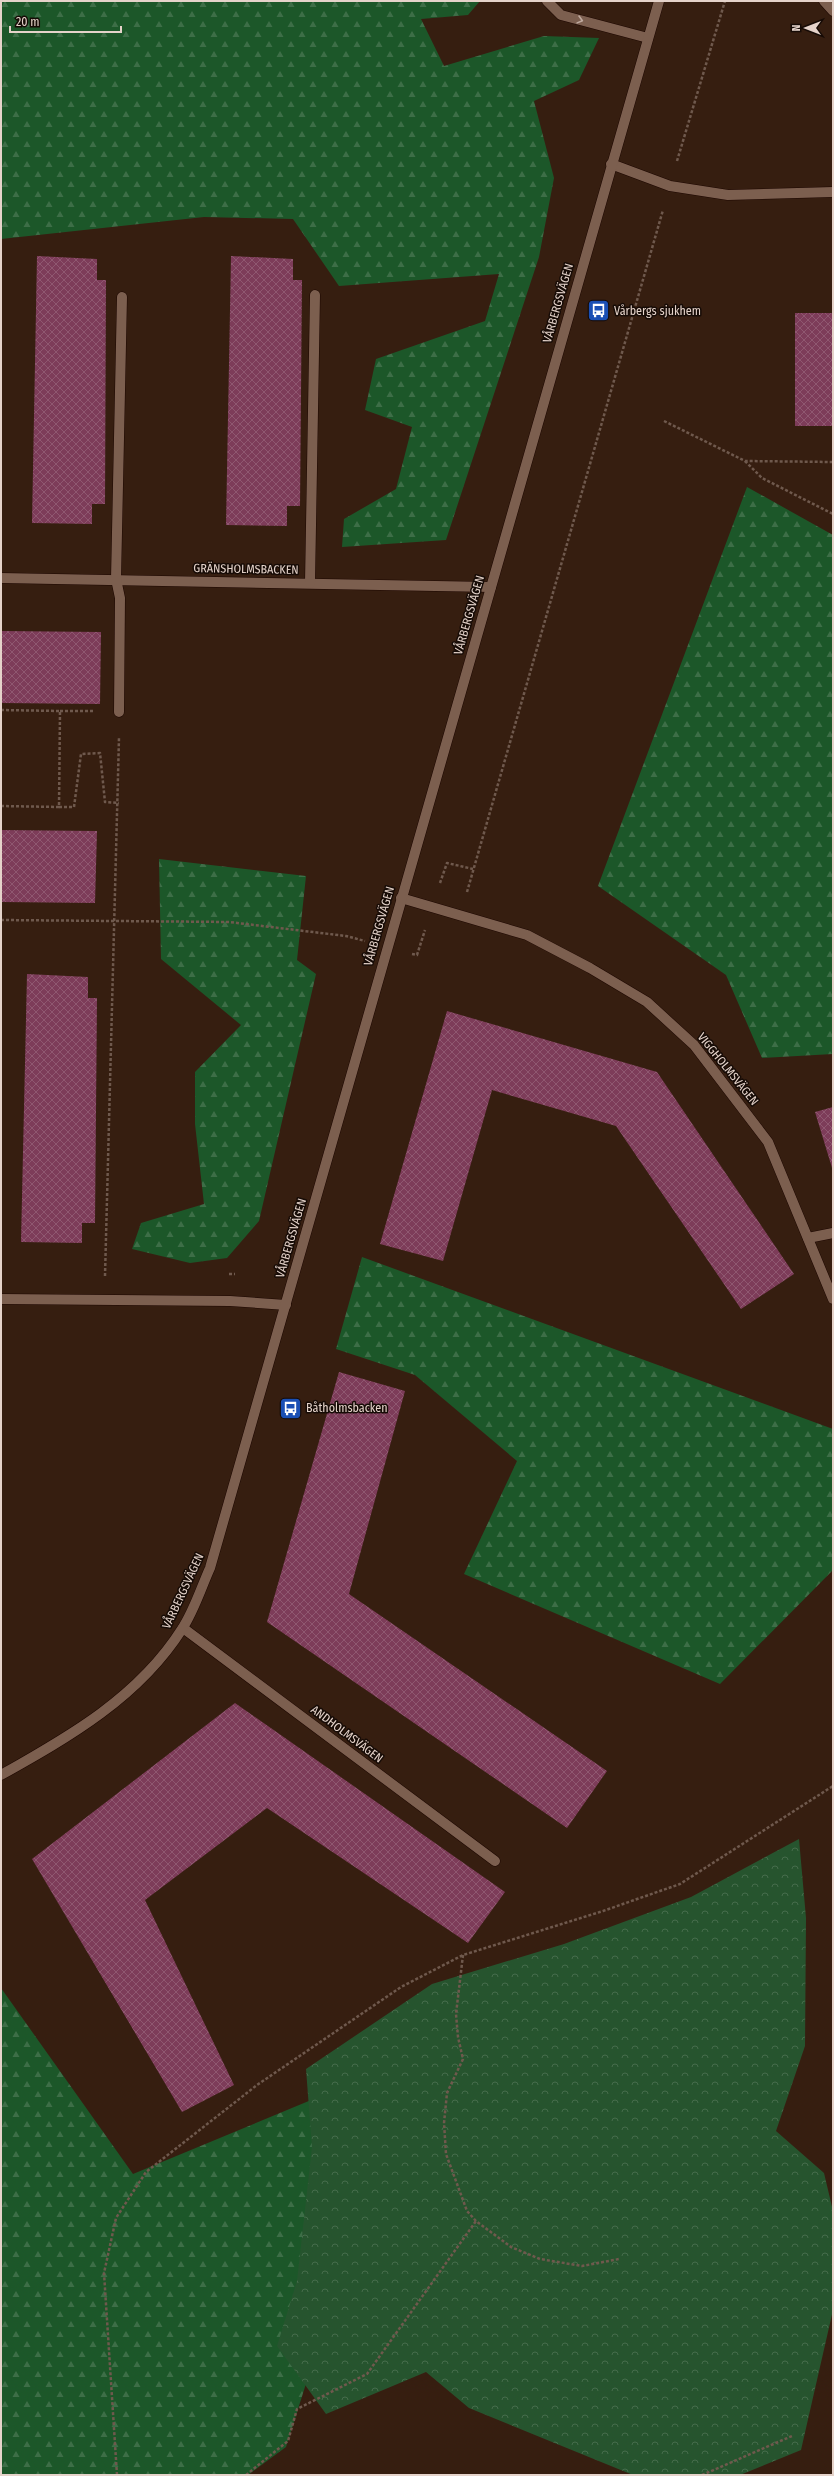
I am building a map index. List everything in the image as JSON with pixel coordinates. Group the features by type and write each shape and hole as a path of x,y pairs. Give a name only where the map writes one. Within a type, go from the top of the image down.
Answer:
{"street":[{"path":"547,1 561,14 648,38"},
{"name":"VÅRBERGSVÄGEN","path":"1,1775 54,1746 114,1704 154,1668 183,1628 210,1568 611,164 659,1"},
{"path":"824,1 833,11"},
{"path":"611,164 670,186 728,195 833,192"},
{"path":"310,583 315,295"},
{"path":"119,712 120,598 116,579 122,297"},
{"name":"GRÄNSHOLMSBACKEN","path":"1,578 491,587"},
{"name":"VIGGHOLMSVÄGEN","path":"401,898 527,935 590,968 647,1002 694,1045 768,1142 833,1299"},
{"path":"808,1238 833,1233"},
{"path":"1,1299 230,1301 286,1305"},
{"name":"ANDHOLMSVÄGEN","path":"183,1628 495,1861"}],"path":[{"path":"460,915 724,1"},
{"path":"664,421 745,461 762,478 833,514"},
{"path":"745,461 833,462"},
{"path":"1,710 119,712 119,803 113,922 105,1300"},
{"path":"59,807 60,711"},
{"path":"1,806 74,807 81,754 100,753 105,802 119,803"},
{"path":"1,920 229,922 346,936 417,955"},
{"path":"117,2475 104,2272 116,2218 146,2172 257,2085 401,1987 463,1955 603,1911 680,1884 833,1786"},
{"path":"463,1955 456,2014 458,2037 463,2059 447,2093 444,2123 446,2154 467,2211 476,2221 511,2247 540,2259 582,2266 619,2259"},
{"path":"246,2475 288,2441 298,2409 367,2374 476,2221"},
{"path":"702,2475 792,2436"}],"green space":[{"path":"1,1 480,1 468,15 421,19 444,66 544,36 599,38 579,80 534,101 554,178 539,257 446,540 342,547 344,519 396,489 412,427 365,410 376,359 485,321 499,274 339,286 293,219 204,217 1,239"},
{"path":"747,487 833,535 833,1054 762,1058 726,975 598,886"},
{"path":"159,859 306,876 297,960 316,974 259,1221 227,1258 190,1263 132,1249 141,1223 204,1204 195,1124 195,1072 241,1025 161,959"},
{"path":"362,1257 833,1429 833,1570 720,1684 464,1574 517,1461 415,1375 336,1349"},
{"path":"799,1839 806,1918 805,2046 776,2131 824,2173 833,2211 833,2310 801,2450 740,2475 633,2475 469,2408 426,2372 326,2414 277,2346 297,2281 312,2147 306,2069 432,1984 564,1944 691,1897"},
{"path":"1,1988 133,2174 316,2098 347,2254 286,2447 248,2475 1,2475"}],"building":[{"path":"37,256 97,259 97,280 106,280 105,504 92,504 92,524 32,523"},
{"path":"231,256 293,259 293,280 302,280 300,506 287,506 287,526 226,525"},
{"path":"795,313 833,313 833,426 795,426"},
{"path":"1,631 101,632 100,704 1,703"},
{"path":"1,830 97,831 95,903 1,902"},
{"path":"27,974 88,977 88,998 97,998 95,1223 82,1223 82,1243 21,1242"},
{"path":"447,1011 657,1072 794,1274 741,1309 616,1126 492,1090 443,1261 380,1244"},
{"path":"833,1107 833,1171 815,1112"},
{"path":"339,1372 405,1391 349,1594 607,1771 567,1828 267,1622"},
{"path":"235,1703 505,1892 468,1943 267,1808 145,1900 234,2085 182,2112 32,1859"}],"place":[{"name":"Vårbergs sjukhem","path":"598,311"},
{"name":"Båtholmsbacken","path":"290,1408"}]}
